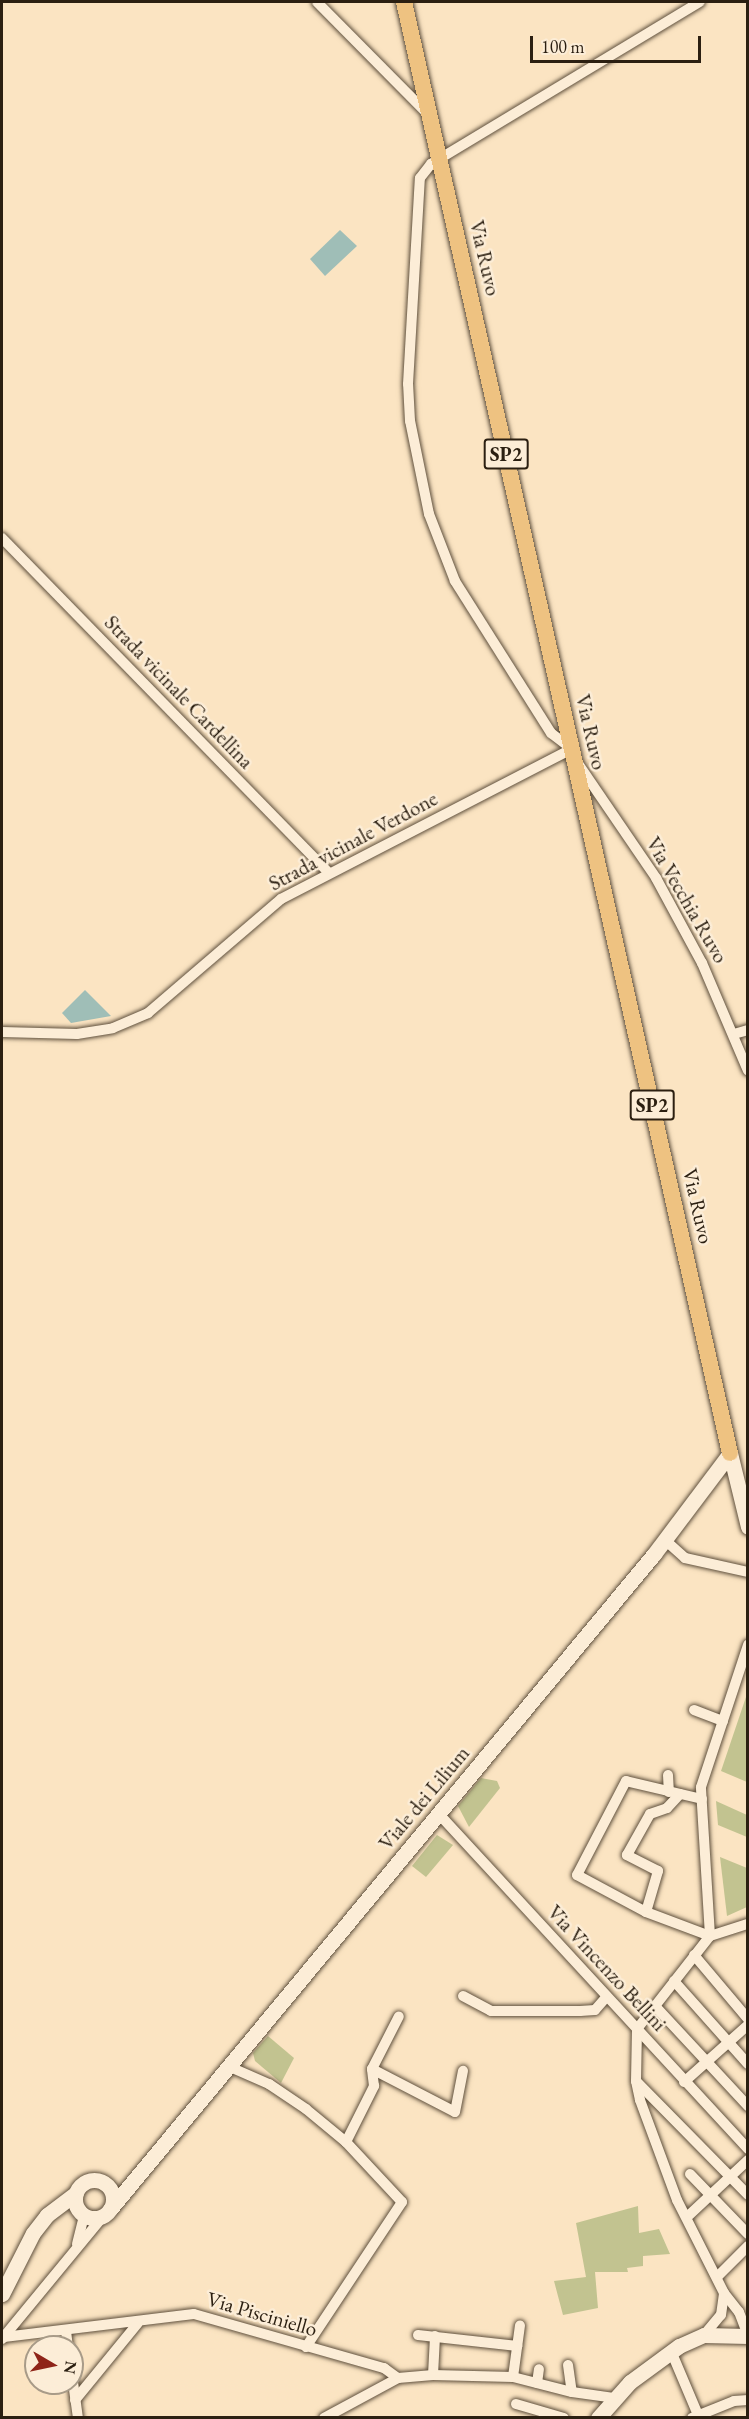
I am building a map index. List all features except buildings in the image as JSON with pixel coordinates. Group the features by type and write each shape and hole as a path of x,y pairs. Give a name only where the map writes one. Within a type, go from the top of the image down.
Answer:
{"main road":[{"name":"Via Ruvo","path":"404,2 730,1453"},
{"name":"SP2","path":"730,1453 747,1527"},
{"name":"Viale dei Lilium","path":"108,2211 230,2067 665,1540 730,1453"},
{"name":"Viale dei Lilium","path":"2,2294 37,2228 89,2181 106,2184 125,2181 145,2166"},
{"path":"37,2228 56,2217 83,2215 95,2218 108,2211 112,2195 106,2184"},
{"path":"76,2193 75,2204 83,2215"},
{"path":"598,2418 614,2398 675,2349 704,2335 747,2336"}],"street":[{"path":"317,2 430,117"},
{"name":"Via Vecchia Ruvo","path":"700,2 424,168 420,178 408,384 410,421 429,514 447,567 551,733 573,754 656,878 702,963 734,1034 747,1071"},
{"name":"Strada vicinale Cardellina","path":"2,538 328,872"},
{"name":"Strada vicinale Verdone","path":"2,1032 77,1034 113,1028 148,1013 264,911 328,872 573,754"},
{"path":"734,1034 747,1030"},
{"path":"665,1540 685,1558 747,1572"},
{"path":"710,1936 701,1787 746,1656 747,1645"},
{"path":"694,1710 723,1721"},
{"path":"646,1912 658,1871 627,1855 650,1814 667,1808 674,1793 668,1775"},
{"path":"702,1799 627,1781 577,1875 646,1912 710,1936"},
{"name":"Via Vincenzo Bellini","path":"438,1813 747,2149"},
{"path":"747,1923 710,1936 638,2029 636,2081 669,2178 724,2293 739,2312 747,2336"},
{"path":"694,1955 747,2019"},
{"path":"674,1981 747,2064"},
{"path":"463,1996 491,2011 536,2011 595,2010 607,1996"},
{"path":"655,2006 747,2106"},
{"path":"346,2142 374,2086 372,2069 399,2016"},
{"path":"684,2082 747,2025"},
{"path":"230,2067 269,2084 346,2142 402,2202 306,2348"},
{"path":"372,2069 455,2112 463,2071"},
{"path":"636,2081 747,2195"},
{"path":"687,2217 747,2160"},
{"path":"690,2174 747,2234"},
{"path":"3,2339 108,2211"},
{"path":"66,2263 81,2237 83,2215"},
{"path":"717,2277 747,2246"},
{"path":"704,2335 718,2320 724,2293"},
{"path":"739,2312 747,2304"},
{"name":"Via Pisciniello","path":"3,2339 194,2314 306,2348 384,2368 398,2378"},
{"path":"75,2400 138,2323"},
{"path":"513,2377 520,2325"},
{"path":"66,2331 66,2335"},
{"path":"418,2334 517,2346"},
{"path":"433,2375 435,2337"},
{"path":"675,2349 696,2417 734,2401 747,2400"},
{"path":"568,2365 572,2392"},
{"path":"537,2383 539,2369"},
{"path":"324,2418 398,2378 433,2375 513,2377 572,2392 614,2398"},
{"path":"74,2395 78,2418"},
{"path":"516,2404 564,2418"}],"green space":[{"path":"747,1694 747,1782 721,1771"},
{"path":"481,1778 497,1781 500,1788 469,1827 458,1806"},
{"path":"716,1801 747,1815 747,1837 718,1825"},
{"path":"437,1835 453,1845 426,1877 412,1866"},
{"path":"720,1857 747,1868 747,1907 727,1916"},
{"path":"268,2036 294,2058 281,2083 255,2061 253,2053"},
{"path":"638,2206 639,2233 659,2229 670,2254 643,2256 643,2266 627,2268 628,2272 595,2272 598,2308 563,2315 554,2281 586,2277 576,2223"}],"water":[{"path":"340,230 357,246 325,276 310,259"},
{"path":"85,990 111,1016 71,1023 62,1013"}]}
